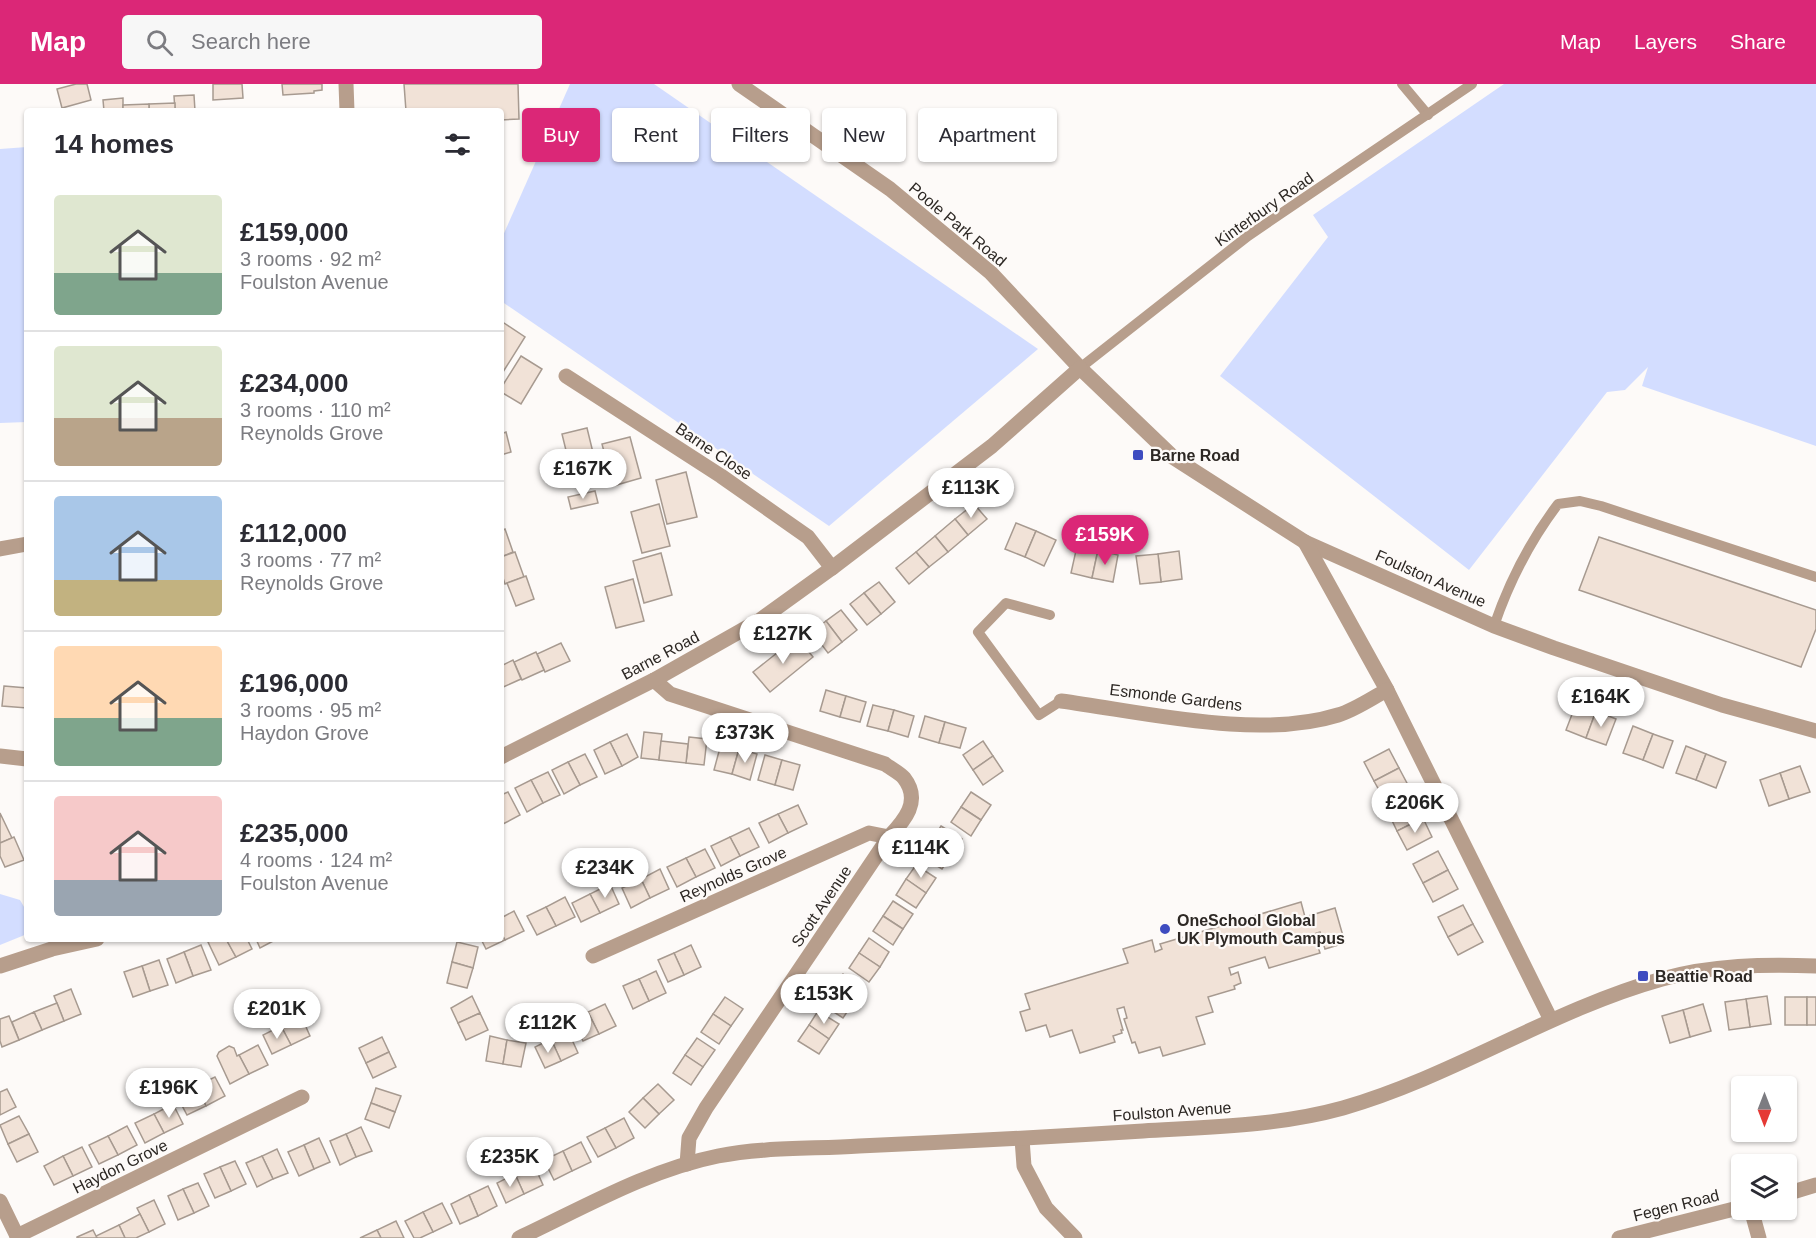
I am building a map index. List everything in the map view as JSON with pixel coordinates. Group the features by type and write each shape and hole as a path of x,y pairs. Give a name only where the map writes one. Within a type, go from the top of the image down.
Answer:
{"street":[{"path":"346,84 347,108"},
{"name":"Poole Park Road","path":"739,84 890,189 973,258 991,273 1080,368"},
{"name":"Foulston Avenue","path":"1080,368 1174,458 1305,542 1494,626 1722,705 1816,731"},
{"name":"Barne Road","path":"504,755 654,680 760,620 992,446 1080,368"},
{"name":"Barne Close","path":"566,376 721,476 808,537 832,568"},
{"path":"1305,542 1387,690 1551,1020"},
{"path":"0,549 24,545"},
{"name":"Scott Avenue","path":"654,680 670,694 885,764 904,778 912,796 908,817 890,837 706,1108 689,1138 687,1164"},
{"name":"Esmonde Gardens","path":"1061,701 1219,723 1283,724 1339,715 1387,690"},
{"path":"0,756 24,759"},
{"name":"Reynolds Grove","path":"593,956 869,833 890,837"},
{"path":"0,966 52,949 84,942"},
{"name":"Foulston Avenue","path":"519,1238 660,1172 719,1155 777,1149 1022,1139 1264,1124 1342,1108 1414,1083 1551,1020 1662,979 1712,969 1770,964 1816,966"},
{"name":"Haydon Grove","path":"18,1237 302,1097"},
{"path":"1022,1139 1024,1166 1046,1208 1075,1238"},
{"path":"1797,1191 1816,1185"},
{"path":"0,1200 18,1237"},
{"name":"Fegen Road","path":"1619,1238 1731,1210"},
{"path":"1754,1220 1759,1238"}],"lane":[{"path":"1402,84 1428,115"},
{"name":"Kinterbury Road","path":"1080,368 1248,236 1472,84"},
{"path":"1494,626 1507,588 1540,528 1558,504 1580,501 1601,506 1816,577"},
{"path":"1050,615 1006,603 978,632 1039,715 1061,701"}],"shaded area":[{"path":"570,84 654,84 689,108 612,108 612,162 699,162 699,115 711,123 711,162 767,162 1038,349 829,526 504,303 504,233 536,162 600,162 600,108 559,108"},
{"path":"1504,84 1816,84 1816,446 1642,386 1648,367 1625,390 1607,392 1469,570 1220,376 1328,237 1313,215"},
{"path":"24,147 24,422 0,423 0,149"},
{"path":"0,894 20,900 24,907 24,935 0,945"}],"building":[{"path":"76,84 87,84 91,100 62,108 57,89"},
{"path":"213,84 242,84 243,98 213,100"},
{"path":"282,84 322,84 322,90 314,91 314,93 283,95"},
{"path":"404,84 518,84 519,119 504,120 504,108 406,108"},
{"path":"194,95 195,108 175,108 174,96"},
{"path":"123,98 123,108 104,108 103,100"},
{"path":"175,103 175,108 149,108 149,104"},
{"path":"149,104 149,108 123,108 123,105"},
{"path":"504,323 525,337 504,370"},
{"path":"521,356 542,369 521,404 504,394 504,383"},
{"path":"587,428 597,469 572,475 562,434"},
{"path":"506,432 511,452 504,454 504,433"},
{"path":"630,437 641,478 613,486 602,444"},
{"path":"686,472 697,517 667,524 656,480"},
{"path":"595,491 598,503 571,509 568,497"},
{"path":"659,504 670,546 642,553 631,512"},
{"path":"974,504 987,519 968,535 955,519"},
{"path":"955,519 968,535 948,552 935,536"},
{"path":"1016,523 1036,531 1025,557 1005,549"},
{"path":"504,530 513,552 504,556"},
{"path":"1036,531 1056,540 1044,566 1025,557"},
{"path":"935,536 948,552 929,567 916,552"},
{"path":"1599,537 1816,610 1816,629 1801,667 1579,590"},
{"path":"1077,546 1098,550 1092,578 1071,573"},
{"path":"1098,550 1118,555 1113,582 1092,578"},
{"path":"1179,551 1182,579 1161,582 1158,554"},
{"path":"515,552 524,577 505,584 504,556"},
{"path":"916,552 929,567 909,584 896,568"},
{"path":"661,553 672,595 644,603 633,561"},
{"path":"1158,554 1161,582 1140,584 1136,556"},
{"path":"526,576 534,599 516,606 507,583"},
{"path":"633,579 644,621 616,628 605,587"},
{"path":"879,582 895,602 881,614 864,593"},
{"path":"864,593 881,614 867,625 850,604"},
{"path":"841,610 857,630 842,642 826,621"},
{"path":"826,621 842,642 828,653 812,632"},
{"path":"797,637 813,657 770,692 753,672"},
{"path":"561,643 570,661 545,672 537,654"},
{"path":"536,652 544,670 522,680 514,662"},
{"path":"513,660 521,679 504,687 504,664"},
{"path":"4,686 24,688 24,708 2,706"},
{"path":"826,690 846,696 840,717 820,711"},
{"path":"846,696 866,702 860,722 840,717"},
{"path":"1576,704 1596,711 1586,738 1566,730"},
{"path":"873,705 894,710 888,731 867,726"},
{"path":"894,710 914,716 908,737 888,731"},
{"path":"1596,711 1616,719 1606,745 1586,738"},
{"path":"925,716 945,722 939,743 919,737"},
{"path":"945,722 966,728 960,748 939,743"},
{"path":"1633,726 1653,734 1643,760 1623,753"},
{"path":"644,732 662,734 659,760 641,758"},
{"path":"627,734 638,757 622,766 610,742"},
{"path":"1653,734 1673,741 1663,768 1643,760"},
{"path":"689,737 707,739 704,765 686,763"},
{"path":"661,741 688,744 686,763 659,760"},
{"path":"983,741 993,756 973,770 963,755"},
{"path":"610,742 622,766 605,774 594,750"},
{"path":"721,744 739,749 732,774 714,770"},
{"path":"1686,746 1706,754 1696,780 1676,773"},
{"path":"739,749 757,754 750,780 732,774"},
{"path":"1389,749 1399,768 1374,781 1364,762"},
{"path":"585,754 597,777 580,785 568,762"},
{"path":"1706,754 1726,762 1716,788 1696,780"},
{"path":"765,755 782,760 775,785 758,780"},
{"path":"993,756 1003,771 983,785 973,770"},
{"path":"782,760 800,765 793,790 775,785"},
{"path":"568,762 580,785 564,794 552,770"},
{"path":"1800,766 1810,792 1789,799 1780,773"},
{"path":"1399,768 1409,787 1384,799 1374,781"},
{"path":"548,772 560,795 543,803 531,780"},
{"path":"1780,773 1789,799 1769,806 1760,780"},
{"path":"531,780 543,803 527,812 515,788"},
{"path":"508,792 520,815 504,823 504,794"},
{"path":"971,792 991,805 981,820 961,807"},
{"path":"1413,799 1423,818 1397,831 1388,812"},
{"path":"798,805 807,824 788,833 778,814"},
{"path":"961,807 981,820 971,836 951,822"},
{"path":"0,813 12,838 0,843"},
{"path":"778,814 788,833 769,843 759,823"},
{"path":"1423,818 1432,837 1407,850 1397,831"},
{"path":"941,826 962,839 952,854 932,840"},
{"path":"749,828 759,847 740,856 730,837"},
{"path":"14,837 24,860 5,867 0,856 0,843"},
{"path":"730,837 740,856 721,866 711,846"},
{"path":"932,840 952,854 942,869 921,856"},
{"path":"705,849 715,868 696,877 686,858"},
{"path":"1438,851 1448,870 1423,883 1413,864"},
{"path":"686,858 696,877 677,887 667,867"},
{"path":"916,865 936,878 926,893 906,879"},
{"path":"660,869 669,889 650,898 641,879"},
{"path":"1448,870 1458,889 1433,902 1423,883"},
{"path":"641,879 650,898 631,908 622,888"},
{"path":"906,879 926,893 916,908 896,895"},
{"path":"610,884 619,904 600,913 590,894"},
{"path":"590,894 600,913 581,922 572,903"},
{"path":"565,897 575,917 556,926 546,907"},
{"path":"893,901 913,914 903,929 883,916"},
{"path":"1301,902 1305,917 1335,908 1345,943 1325,949 1320,932 1314,934 1320,953 1269,968 1265,957 1229,968 1231,975 1238,972 1241,983 1234,986 1235,989 1208,997 1213,1012 1196,1017 1205,1044 1163,1056 1160,1047 1139,1053 1135,1042 1132,1043 1124,1019 1127,1018 1124,1007 1117,1009 1123,1030 1121,1030 1122,1033 1113,1036 1115,1042 1080,1053 1072,1030 1050,1037 1046,1025 1026,1031 1020,1012 1030,1009 1025,994 1128,963 1123,949 1152,940 1155,952 1162,949 1160,944"},
{"path":"1463,905 1473,924 1448,937 1438,917"},
{"path":"546,907 556,926 537,935 527,916"},
{"path":"514,911 524,931 505,940 504,916"},
{"path":"883,916 903,929 893,945 873,931"},
{"path":"1473,924 1483,942 1458,955 1448,937"},
{"path":"869,938 889,952 880,967 859,953"},
{"path":"208,942 228,942 236,957 219,965"},
{"path":"228,942 248,942 252,949 236,957"},
{"path":"257,942 271,942 260,948"},
{"path":"457,942 478,947 473,968 452,962"},
{"path":"482,942 501,942 486,949"},
{"path":"201,945 211,970 193,976 184,952"},
{"path":"691,945 701,967 684,975 674,953"},
{"path":"184,952 193,976 176,983 167,959"},
{"path":"674,953 684,975 668,982 658,960"},
{"path":"859,953 880,967 869,982 849,968"},
{"path":"159,960 168,985 150,991 142,966"},
{"path":"452,962 473,968 467,988 447,983"},
{"path":"142,966 150,991 133,997 124,972"},
{"path":"656,971 666,993 649,1001 639,979"},
{"path":"843,974 863,988 853,1003 833,989"},
{"path":"639,979 649,1001 633,1009 623,986"},
{"path":"71,989 81,1014 64,1021 54,996"},
{"path":"833,989 853,1003 843,1018 823,1005"},
{"path":"472,996 480,1013 458,1023 451,1008"},
{"path":"1767,996 1771,1024 1750,1027 1746,999"},
{"path":"725,997 743,1009 731,1026 713,1014"},
{"path":"1785,997 1807,997 1807,1025 1785,1025"},
{"path":"1807,997 1816,997 1816,1025 1807,1025"},
{"path":"1746,999 1750,1027 1729,1030 1725,1002"},
{"path":"57,1003 64,1021 42,1030 34,1012"},
{"path":"605,1004 616,1026 599,1034 588,1012"},
{"path":"1703,1004 1711,1031 1690,1037 1683,1010"},
{"path":"1683,1010 1690,1037 1670,1043 1662,1016"},
{"path":"818,1011 839,1024 829,1039 809,1025"},
{"path":"34,1012 42,1030 19,1040 12,1022"},
{"path":"588,1012 599,1034 583,1041 572,1019"},
{"path":"480,1013 488,1030 466,1040 458,1023"},
{"path":"713,1014 731,1026 719,1044 701,1032"},
{"path":"9,1016 19,1040 2,1047 0,1019"},
{"path":"301,1016 310,1036 291,1045 281,1026"},
{"path":"809,1025 829,1039 819,1054 798,1041"},
{"path":"281,1026 291,1045 272,1054 263,1035"},
{"path":"568,1031 578,1053 561,1061 551,1039"},
{"path":"490,1036 507,1040 503,1064 486,1061"},
{"path":"382,1037 389,1052 366,1063 359,1048"},
{"path":"697,1038 715,1050 703,1067 685,1055"},
{"path":"551,1039 561,1061 545,1068 535,1047"},
{"path":"507,1040 526,1043 521,1067 503,1064"},
{"path":"258,1045 268,1065 249,1074 239,1055"},
{"path":"229,1046 234,1048 237,1056 239,1055 249,1074 230,1084 217,1056"},
{"path":"389,1052 396,1067 373,1078 366,1063"},
{"path":"685,1055 703,1067 691,1085 673,1073"},
{"path":"215,1077 225,1096 206,1106 196,1086"},
{"path":"658,1084 674,1100 659,1114 643,1098"},
{"path":"196,1086 206,1106 187,1115 177,1096"},
{"path":"376,1088 401,1096 395,1112 371,1103"},
{"path":"7,1089 16,1107 0,1115 0,1092"},
{"path":"643,1098 659,1114 645,1128 629,1112"},
{"path":"371,1103 395,1112 389,1128 365,1119"},
{"path":"173,1104 183,1124 164,1133 154,1114"},
{"path":"154,1114 164,1133 145,1143 135,1123"},
{"path":"19,1116 29,1134 8,1144 0,1125"},
{"path":"624,1118 634,1138 616,1148 605,1128"},
{"path":"127,1126 137,1145 118,1155 108,1136"},
{"path":"361,1127 372,1151 356,1157 346,1134"},
{"path":"605,1128 616,1148 598,1157 587,1137"},
{"path":"29,1134 38,1152 17,1162 8,1144"},
{"path":"346,1134 356,1157 340,1165 330,1141"},
{"path":"108,1136 118,1155 99,1164 89,1145"},
{"path":"319,1138 330,1162 314,1169 304,1145"},
{"path":"581,1142 591,1162 572,1171 563,1151"},
{"path":"304,1145 314,1169 299,1176 288,1152"},
{"path":"82,1147 92,1167 73,1176 63,1156"},
{"path":"277,1149 288,1173 273,1179 262,1156"},
{"path":"563,1151 572,1171 554,1180 544,1160"},
{"path":"63,1156 73,1176 54,1185 44,1166"},
{"path":"262,1156 273,1179 257,1187 246,1163"},
{"path":"235,1161 246,1184 231,1191 220,1167"},
{"path":"534,1165 543,1185 524,1194 515,1174"},
{"path":"220,1167 231,1191 215,1198 204,1174"},
{"path":"515,1174 524,1194 506,1203 497,1183"},
{"path":"198,1183 209,1206 194,1213 183,1189"},
{"path":"488,1186 497,1206 478,1216 469,1195"},
{"path":"183,1189 194,1213 178,1220 168,1196"},
{"path":"469,1195 478,1216 460,1224 451,1204"},
{"path":"154,1200 165,1224 149,1232 137,1208"},
{"path":"442,1203 452,1223 433,1232 423,1212"},
{"path":"423,1212 433,1232 420,1238 414,1238 405,1221"},
{"path":"140,1214 149,1232 136,1238 125,1238 119,1225"},
{"path":"396,1221 404,1238 381,1238 377,1230"},
{"path":"119,1225 125,1238 97,1238 96,1236"},
{"path":"93,1230 97,1238 77,1238 77,1237"},
{"path":"377,1230 381,1238 360,1238"}],"place":[{"name":"Barne Road","path":"1138,455"},
{"name":"OneSchool Global UK Plymouth Campus","path":"1165,929"},
{"name":"Beattie Road","path":"1643,976"}]}
